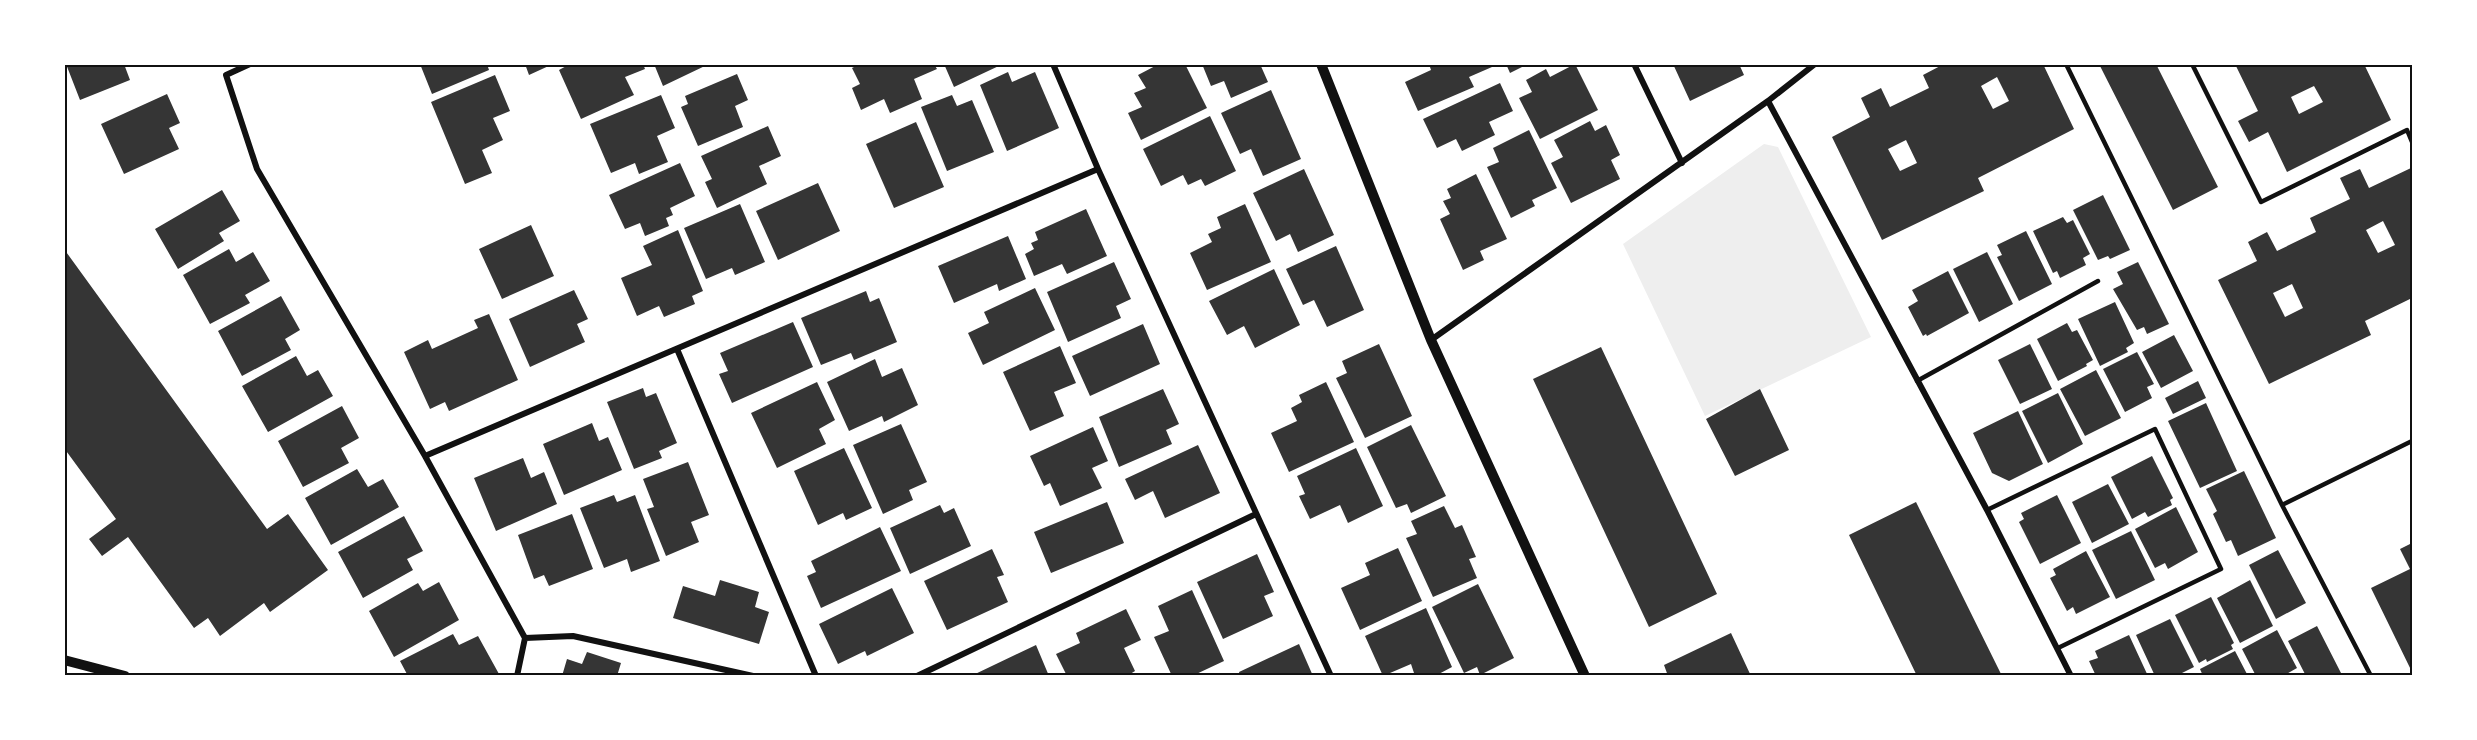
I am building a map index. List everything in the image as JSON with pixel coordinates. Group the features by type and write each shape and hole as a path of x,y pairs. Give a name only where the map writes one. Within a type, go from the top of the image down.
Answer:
{"street":[{"path":"250,64 226,75 257,168 425,456 525,638 517,675"},
{"path":"1053,64 1098,169 1331,675"},
{"path":"1321,64 1431,340 1585,675"},
{"path":"1634,64 1682,163"},
{"path":"1431,340 1682,163 1815,64"},
{"path":"1768,101 1987,510 2071,675"},
{"path":"425,456 1098,169"},
{"path":"677,349 816,675"},
{"path":"917,675 1256,514"},
{"path":"525,638 573,636 753,675"},
{"path":"64,660 125,675"}],"lane":[{"path":"2066,64 2282,505 2371,675"},
{"path":"2192,64 2261,202 2406,130 2412,142"},
{"path":"1917,381 2098,281"},
{"path":"1987,510 2155,429 2221,569 2058,648"},
{"path":"2282,505 2412,441"}],"shaded area":[{"path":"1764,144 1778,147 1871,337 1705,416 1623,244"}],"building":[{"path":"66,64 124,64 130,80 80,100"},
{"path":"420,64 487,64 489,70 432,94"},
{"path":"525,64 553,64 529,75"},
{"path":"570,64 643,64 645,69 625,77 634,95 581,119 559,70"},
{"path":"654,64 709,64 663,86"},
{"path":"860,64 934,64 937,69 914,79 922,99 890,113 884,99 861,110 852,88 860,84 852,68"},
{"path":"944,64 1003,64 954,87"},
{"path":"1159,64 1185,64 1207,108 1141,140 1128,113 1142,107 1134,93 1146,88 1138,75"},
{"path":"1202,64 1260,64 1268,82 1231,98 1224,81 1211,86"},
{"path":"1429,64 1491,64 1492,67 1469,77 1474,87 1418,111 1405,82 1431,70"},
{"path":"1506,64 1528,64 1510,73"},
{"path":"1575,64 1598,110 1540,139 1519,98 1532,92 1526,80 1546,69 1550,77"},
{"path":"1673,64 1739,64 1744,75 1690,101"},
{"path":"1944,64 2043,64 2074,129 1978,178 1984,191 1882,240 1832,137 1870,117 1861,98 1881,88 1890,107 1929,88 1923,75","holes":["1997,77 2009,101 1993,109 1981,86","1906,140 1917,163 1900,171 1888,149"]},
{"path":"2099,64 2156,64 2218,187 2173,210"},
{"path":"2235,64 2364,64 2391,120 2287,172 2268,132 2249,142 2238,121 2258,111","holes":["2314,86 2323,102 2299,114 2291,97"]},
{"path":"1008,72 1012,82 1035,72 1059,128 1007,151 980,85"},
{"path":"737,74 748,100 735,106 743,127 698,146 681,107 688,104 685,96"},
{"path":"495,75 510,111 493,118 503,140 482,150 492,173 465,184 431,102"},
{"path":"1500,83 1513,111 1489,122 1495,135 1462,151 1456,139 1437,148 1423,119"},
{"path":"1271,90 1301,159 1263,176 1251,149 1240,154 1221,113"},
{"path":"167,94 180,123 169,128 179,149 124,174 101,124"},
{"path":"661,95 675,128 657,136 668,162 639,174 635,163 611,173 590,124"},
{"path":"952,95 957,106 972,100 994,152 947,171 921,107"},
{"path":"1210,116 1236,171 1205,186 1201,179 1188,185 1183,175 1161,186 1143,149"},
{"path":"1590,121 1595,131 1606,125 1620,155 1611,160 1620,179 1571,203 1551,163 1563,157 1554,140"},
{"path":"916,122 944,187 894,208 866,144"},
{"path":"768,126 781,156 759,166 767,184 717,208 705,182 712,179 701,156"},
{"path":"1529,130 1557,188 1532,200 1535,206 1511,218 1487,167 1499,162 1493,148"},
{"path":"680,163 695,196 670,208 673,215 666,218 669,226 645,236 640,223 625,229 609,195"},
{"path":"2411,168 2412,298 2365,321 2371,335 2269,384 2218,280 2257,261 2248,242 2267,232 2277,251 2316,232 2310,218 2350,199 2340,178 2360,169 2369,188","holes":["2383,221 2395,245 2378,253 2366,230","2292,284 2303,308 2285,317 2273,293"]},
{"path":"1304,169 1334,235 1298,252 1290,234 1276,241 1253,193"},
{"path":"1476,174 1507,239 1480,251 1484,260 1463,270 1440,219 1450,214 1443,201 1451,198 1447,189"},
{"path":"818,183 840,231 778,260 756,211"},
{"path":"222,190 240,221 219,233 224,241 178,269 155,229"},
{"path":"2103,195 2130,250 2110,259 2108,256 2098,260 2073,210"},
{"path":"740,204 765,262 735,275 732,268 706,279 684,228"},
{"path":"1245,204 1271,262 1207,290 1190,253 1212,242 1208,234 1221,228 1217,217"},
{"path":"1086,209 1107,256 1067,274 1062,264 1034,276 1025,254 1034,249 1031,243 1038,240 1035,232"},
{"path":"2063,217 2067,223 2073,220 2090,254 2083,258 2086,265 2060,278 2057,271 2053,273 2033,231"},
{"path":"531,225 554,276 502,299 479,249"},
{"path":"678,230 703,291 692,296 695,304 664,317 659,306 637,316 621,278 652,265 643,246"},
{"path":"2026,231 2052,284 2019,301 1997,257 2002,255 1997,245"},
{"path":"1008,236 1026,279 999,291 997,284 954,303 938,266"},
{"path":"1336,246 1364,310 1327,327 1314,300 1303,305 1286,269"},
{"path":"64,249 267,529 288,514 328,570 270,612 264,603 220,636 208,618 194,628 128,537 102,556 89,539 116,519 64,448"},
{"path":"229,249 236,262 253,252 270,281 245,295 250,303 210,324 183,275"},
{"path":"1987,252 2013,304 1979,322 1953,269"},
{"path":"1114,262 1131,299 1116,306 1121,318 1068,342 1047,292"},
{"path":"2138,262 2169,324 2147,334 2144,327 2137,330 2113,289 2123,284 2117,272"},
{"path":"1274,269 1300,325 1255,348 1244,326 1227,335 1209,301"},
{"path":"1948,271 1969,313 1923,336 1908,307 1918,301 1912,290"},
{"path":"1035,288 1055,330 983,365 968,333 989,323 984,312"},
{"path":"574,290 588,319 577,324 585,342 530,367 509,319"},
{"path":"866,291 870,302 879,298 897,342 854,360 851,353 821,365 801,318"},
{"path":"281,296 300,330 285,339 291,350 242,376 218,331"},
{"path":"2115,302 2134,343 2126,348 2128,352 2100,366 2078,319"},
{"path":"489,314 518,380 449,411 445,402 430,409 404,352 428,340 432,349 478,328 474,320"},
{"path":"793,322 813,367 732,403 719,374 728,371 720,353"},
{"path":"2067,323 2072,332 2077,330 2093,360 2086,364 2087,366 2058,381 2037,339"},
{"path":"1143,324 1160,364 1090,396 1072,356"},
{"path":"2174,335 2193,371 2161,388 2142,352"},
{"path":"1379,344 1412,416 1365,438 1336,378 1347,373 1342,361"},
{"path":"2030,344 2052,389 2020,404 1998,360"},
{"path":"1060,346 1076,383 1054,392 1064,416 1030,431 1003,372"},
{"path":"1601,347 1717,594 1649,627 1533,379"},
{"path":"2137,352 2154,384 2147,387 2152,398 2125,412 2103,369"},
{"path":"296,356 307,376 318,370 333,396 268,432 242,386"},
{"path":"875,359 882,377 902,368 918,405 884,422 882,416 849,431 827,382"},
{"path":"2096,370 2121,418 2085,436 2060,389"},
{"path":"2198,381 2206,398 2173,414 2165,398"},
{"path":"817,382 835,420 819,429 826,444 777,468 751,413"},
{"path":"1326,382 1354,442 1289,472 1271,433 1297,421 1291,408 1302,402 1299,395"},
{"path":"643,388 646,397 656,393 677,443 659,451 662,458 634,469 607,402"},
{"path":"1163,389 1179,424 1166,430 1172,444 1119,467 1099,417"},
{"path":"1760,389 1789,450 1735,476 1706,419"},
{"path":"2058,393 2083,444 2048,463 2022,411"},
{"path":"2206,403 2237,471 2200,488 2168,421"},
{"path":"342,406 359,438 341,448 349,463 303,487 278,441"},
{"path":"2018,411 2043,464 2009,481 1992,473 1973,433"},
{"path":"592,423 599,441 608,437 622,470 564,495 543,444"},
{"path":"901,424 927,482 909,490 913,500 883,514 853,445"},
{"path":"1411,425 1446,496 1411,513 1407,504 1396,508 1367,447"},
{"path":"1093,427 1108,461 1092,468 1102,488 1060,506 1050,483 1044,486 1030,456"},
{"path":"1198,445 1220,493 1165,518 1153,491 1135,500 1125,479"},
{"path":"844,448 872,508 846,520 843,513 818,525 794,471"},
{"path":"1356,448 1383,506 1348,523 1340,505 1310,519 1299,496 1305,494 1297,476"},
{"path":"2152,456 2173,498 2170,500 2172,505 2148,517 2145,512 2132,519 2111,477"},
{"path":"523,458 531,478 544,472 557,504 496,531 474,478"},
{"path":"688,462 709,515 691,522 699,542 666,556 647,509 654,507 643,479"},
{"path":"357,469 368,487 383,479 399,507 331,545 305,498"},
{"path":"2244,471 2276,538 2238,556 2231,540 2226,542 2213,514 2217,511 2206,489"},
{"path":"2108,484 2129,524 2092,543 2072,502"},
{"path":"614,495 617,502 635,495 660,561 631,572 627,559 604,568 580,508"},
{"path":"2057,495 2081,543 2040,564 2019,522 2024,519 2021,513"},
{"path":"1107,502 1124,543 1051,573 1034,532"},
{"path":"1916,502 2002,676 1917,676 1849,535"},
{"path":"940,505 944,513 954,508 971,546 910,574 890,528"},
{"path":"1444,506 1455,528 1462,525 1476,557 1469,559 1477,578 1433,597 1406,538 1417,534 1411,521"},
{"path":"2176,507 2198,552 2168,569 2165,563 2155,568 2135,529"},
{"path":"572,514 593,569 549,586 544,575 534,579 518,535"},
{"path":"404,516 423,551 407,559 413,570 363,598 338,552"},
{"path":"880,527 901,571 821,608 807,576 816,572 811,561"},
{"path":"2131,531 2155,580 2116,599 2092,550"},
{"path":"2412,543 2412,672 2371,588 2410,569 2400,549"},
{"path":"1398,548 1422,601 1360,630 1341,588 1370,575 1365,563"},
{"path":"992,549 1004,575 997,577 1008,602 947,630 924,581"},
{"path":"2278,550 2306,603 2276,619 2249,565"},
{"path":"2086,551 2110,597 2076,614 2073,607 2067,611 2050,578 2056,575 2053,569"},
{"path":"1257,554 1274,592 1264,596 1273,616 1223,639 1197,582"},
{"path":"720,580 759,592 755,607 769,612 759,644 673,618 683,586 715,596"},
{"path":"2250,580 2273,626 2240,643 2217,598"},
{"path":"439,582 459,620 394,657 369,611 418,583 423,591"},
{"path":"1478,584 1514,658 1480,675 1477,667 1464,673 1432,607"},
{"path":"892,588 914,633 867,656 865,651 838,664 819,624"},
{"path":"1192,590 1224,661 1192,676 1172,676 1154,637 1169,631 1158,606"},
{"path":"2211,597 2234,643 2231,645 2233,649 2207,662 2206,659 2199,663 2175,615"},
{"path":"1426,608 1452,667 1435,676 1415,676 1411,664 1383,676 1365,636"},
{"path":"1126,609 1141,640 1124,648 1135,671 1127,676 1067,676 1056,654 1080,643 1076,633"},
{"path":"2170,619 2194,667 2176,676 2155,676 2136,635"},
{"path":"2317,626 2341,673 2336,676 2306,676 2288,641"},
{"path":"2277,630 2297,668 2283,676 2256,676 2242,649"},
{"path":"1731,633 1751,676 1668,676 1664,665"},
{"path":"453,634 459,645 478,636 499,674 495,676 408,676 400,661"},
{"path":"2129,635 2148,676 2096,676 2089,661 2098,658 2095,651"},
{"path":"1299,644 1313,676 1240,676 1239,672"},
{"path":"1036,645 1049,676 971,676"},
{"path":"2235,651 2248,676 2203,676 2200,669"},
{"path":"587,652 621,663 617,676 562,676 567,659 582,664"}]}
